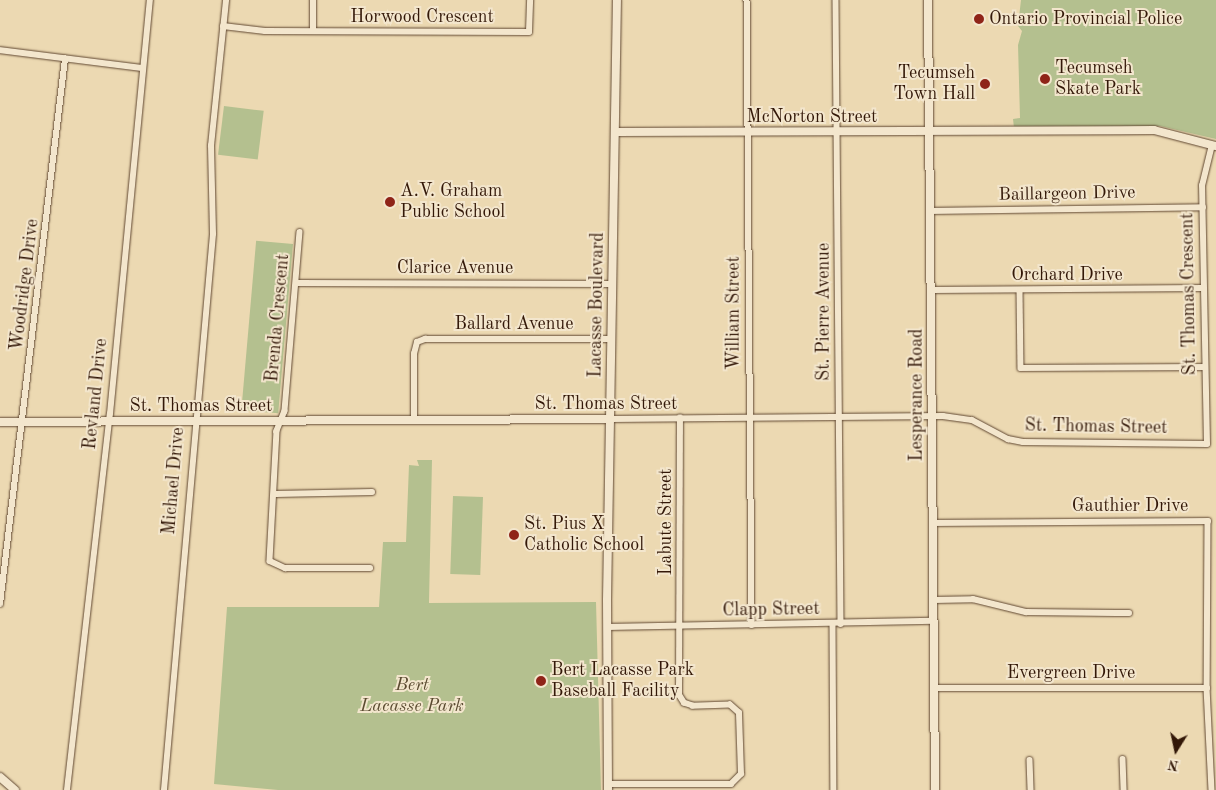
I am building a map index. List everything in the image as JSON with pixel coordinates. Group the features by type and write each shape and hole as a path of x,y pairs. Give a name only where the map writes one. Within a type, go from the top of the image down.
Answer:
{"street":[{"name":"Revland Drive","path":"68,790 109,422 150,0"},
{"name":"Michael Drive","path":"164,790 194,422 213,234 211,146 226,0"},
{"path":"223,26 265,31 313,31 313,0"},
{"name":"Horwood Crescent","path":"313,31 529,32 530,0"},
{"name":"Lacasse Boulevard","path":"608,787 610,419 617,0"},
{"name":"William Street","path":"747,0 752,625"},
{"name":"St. Pierre Avenue","path":"836,0 841,624"},
{"name":"Lesperance Road","path":"928,0 931,131 935,790"},
{"path":"0,50 143,68"},
{"name":"Woodridge Drive","path":"0,604 65,59"},
{"name":"McNorton Street","path":"616,132 1154,130 1214,146"},
{"name":"St. Thomas Crescent","path":"1207,444 1204,367 1202,186 1214,146"},
{"name":"Baillargeon Drive","path":"931,211 1203,207"},
{"name":"Brenda Crescent","path":"300,232 298,283 285,410 277,431 276,494 270,555 274,564 284,568 370,568"},
{"name":"Clarice Avenue","path":"298,283 612,284"},
{"name":"Orchard Drive","path":"932,290 1203,288"},
{"path":"1020,290 1021,368 1204,367"},
{"name":"Ballard Avenue","path":"414,420 417,342 425,339 612,339"},
{"name":"St. Thomas Street","path":"0,422 932,416 972,420 1008,439 1022,442 1207,444"},
{"name":"Labute Street","path":"608,787 731,784 740,774 740,713 730,705 693,706 684,703 679,695 682,625 680,418"},
{"path":"276,494 372,492"},
{"name":"Gauthier Drive","path":"933,523 1208,521 1207,688 1212,790"},
{"path":"934,600 973,599 1026,612 1129,613"},
{"name":"Clapp Street","path":"608,627 934,621"},
{"path":"833,624 834,790"},
{"name":"Evergreen Drive","path":"935,688 1207,688"},
{"path":"1123,758 1124,790"},
{"path":"1030,760 1031,790"},
{"path":"0,777 15,790"}],"green space":[{"path":"1021,0 1216,0 1216,139 1160,126 1014,128 1013,119 1020,118 1018,45 1022,31 1018,26"},
{"path":"224,106 264,111 258,160 218,155"},
{"path":"256,241 293,244 278,413 241,410"},
{"name":"Bert Lacasse Park","path":"417,460 432,460 429,603 596,602 601,790 278,790 214,784 227,607 379,607 383,542 406,542 409,465 419,466"},
{"path":"453,496 483,497 480,575 450,574"}],"place":[{"name":"Ontario Provincial Police","path":"979,19"},
{"name":"Tecumseh Skate Park","path":"1045,79"},
{"name":"Tecumseh Town Hall","path":"985,84"},
{"name":"A.V. Graham Public School","path":"390,202"},
{"name":"St. Pius X Catholic School","path":"514,535"},
{"name":"Bert Lacasse Park Baseball Facility","path":"541,681"}]}
